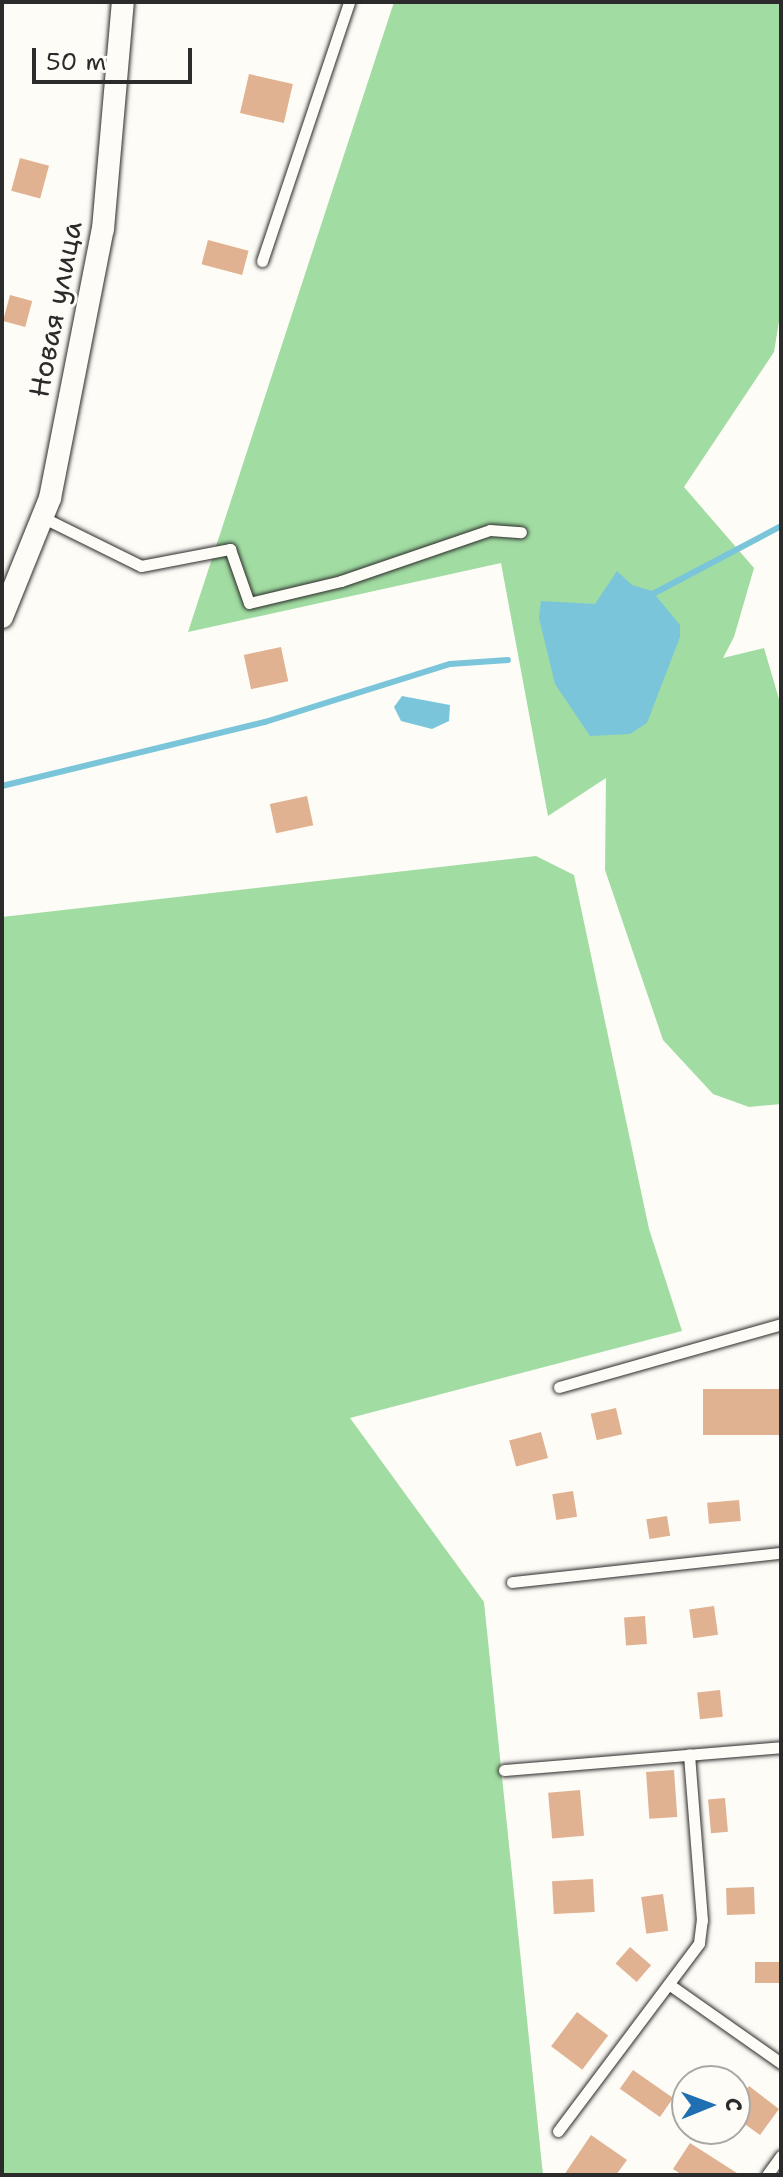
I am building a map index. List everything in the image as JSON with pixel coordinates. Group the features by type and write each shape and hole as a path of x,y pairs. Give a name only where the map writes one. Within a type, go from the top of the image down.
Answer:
{"street":[{"name":"Новая улица","path":"2,617 42,517 103,229 123,2"}],"lane":[{"path":"262,261 349,2"},
{"path":"42,517 141,566 230,549 249,603 341,581 490,530 521,532"},
{"path":"559,1387 781,1324"},
{"path":"512,1582 781,1553"},
{"path":"504,1770 781,1747"},
{"path":"558,2131 694,1953 702,1932 689,1755"},
{"path":"670,1985 781,2063"},
{"path":"767,2175 781,2156"}],"green space":[{"path":"394,2 781,2 781,309 774,352 684,487 754,568 734,637 723,658 764,648 781,706 781,1104 749,1107 713,1094 663,1040 605,870 606,778 548,816 501,563 188,632"},
{"path":"536,856 574,875 649,1229 682,1331 350,1418 484,1602 543,2175 2,2175 2,917"}],"water":[{"path":"617,571 632,585 652,591 680,625 680,637 647,723 630,734 590,736 555,684 539,618 541,601 595,604"},
{"path":"402,696 450,705 449,721 432,729 401,721 394,707"}],"building":[{"path":"249,74 293,84 284,123 240,113"},
{"path":"20,158 49,166 40,199 11,191"},
{"path":"208,240 249,251 242,275 202,264"},
{"path":"10,295 32,301 25,327 3,321"},
{"path":"281,647 288,681 251,689 244,655"},
{"path":"307,796 313,825 276,833 270,804"},
{"path":"703,1389 781,1389 781,1435 703,1435"},
{"path":"616,1408 622,1434 597,1440 591,1414"},
{"path":"541,1432 548,1458 516,1467 509,1441"},
{"path":"573,1491 577,1517 556,1520 552,1494"},
{"path":"739,1500 741,1521 709,1524 707,1503"},
{"path":"667,1516 670,1536 649,1539 646,1519"},
{"path":"714,1606 718,1635 693,1638 689,1609"},
{"path":"645,1616 647,1644 626,1645 624,1617"},
{"path":"720,1690 723,1717 700,1719 697,1692"},
{"path":"674,1770 677,1817 649,1819 646,1772"},
{"path":"580,1790 584,1836 552,1839 548,1793"},
{"path":"725,1798 728,1832 711,1833 708,1799"},
{"path":"593,1879 595,1912 554,1914 552,1881"},
{"path":"754,1887 755,1914 727,1915 726,1888"},
{"path":"663,1894 668,1931 646,1934 641,1897"},
{"path":"630,1947 651,1965 637,1982 616,1964"},
{"path":"755,1962 781,1962 781,1983 755,1983"},
{"path":"577,2012 608,2035 582,2070 551,2046"},
{"path":"633,2070 671,2097 660,2117 620,2089"},
{"path":"751,2088 779,2109 760,2135 751,2129"},
{"path":"591,2135 627,2160 616,2175 564,2175"},
{"path":"689,2145 693,2145 740,2175 682,2175 673,2169"}],"waterway":[{"path":"647,597 781,526"},
{"path":"2,786 265,722 450,664 508,660"}]}
